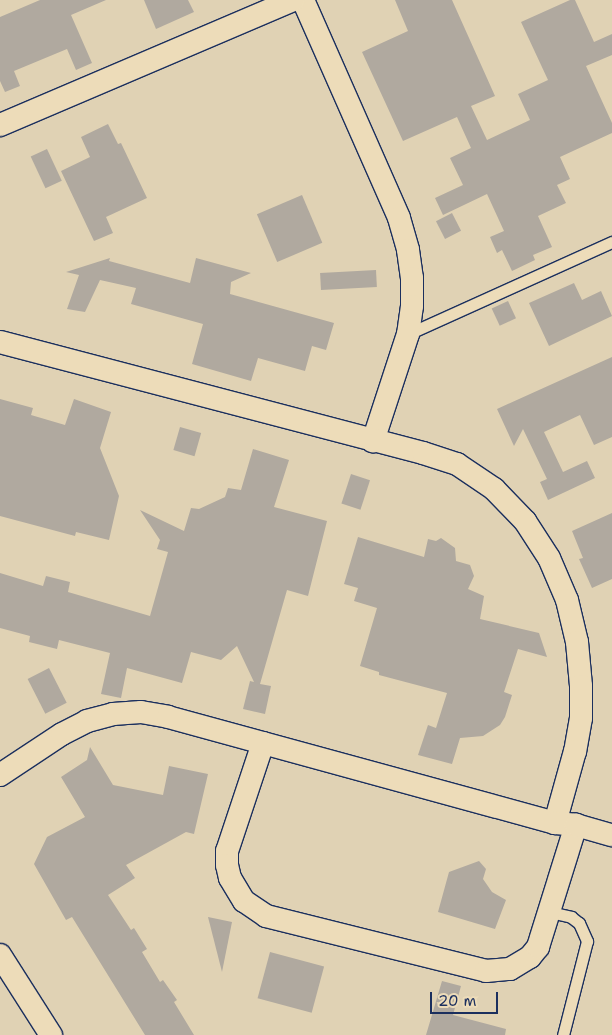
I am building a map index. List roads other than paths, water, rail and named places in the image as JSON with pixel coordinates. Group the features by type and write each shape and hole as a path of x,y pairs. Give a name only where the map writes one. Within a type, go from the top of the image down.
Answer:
{"street":[{"path":"0,125 293,0"},
{"path":"303,0 399,218 408,250 412,278 412,306 408,334 373,441"},
{"path":"0,342 457,464 494,489 524,521 549,558 567,600 575,634 581,686 581,718 550,912 543,936 530,957 510,969 486,971 266,916 244,902 233,884 227,865 227,852 263,743"},
{"path":"0,775 62,734 87,721 113,714 141,712 168,717 612,835"},
{"path":"0,955 51,1035"}],"lane":[{"path":"408,334 612,242"},
{"path":"550,912 571,917 579,923 587,941 563,1035"}]}
